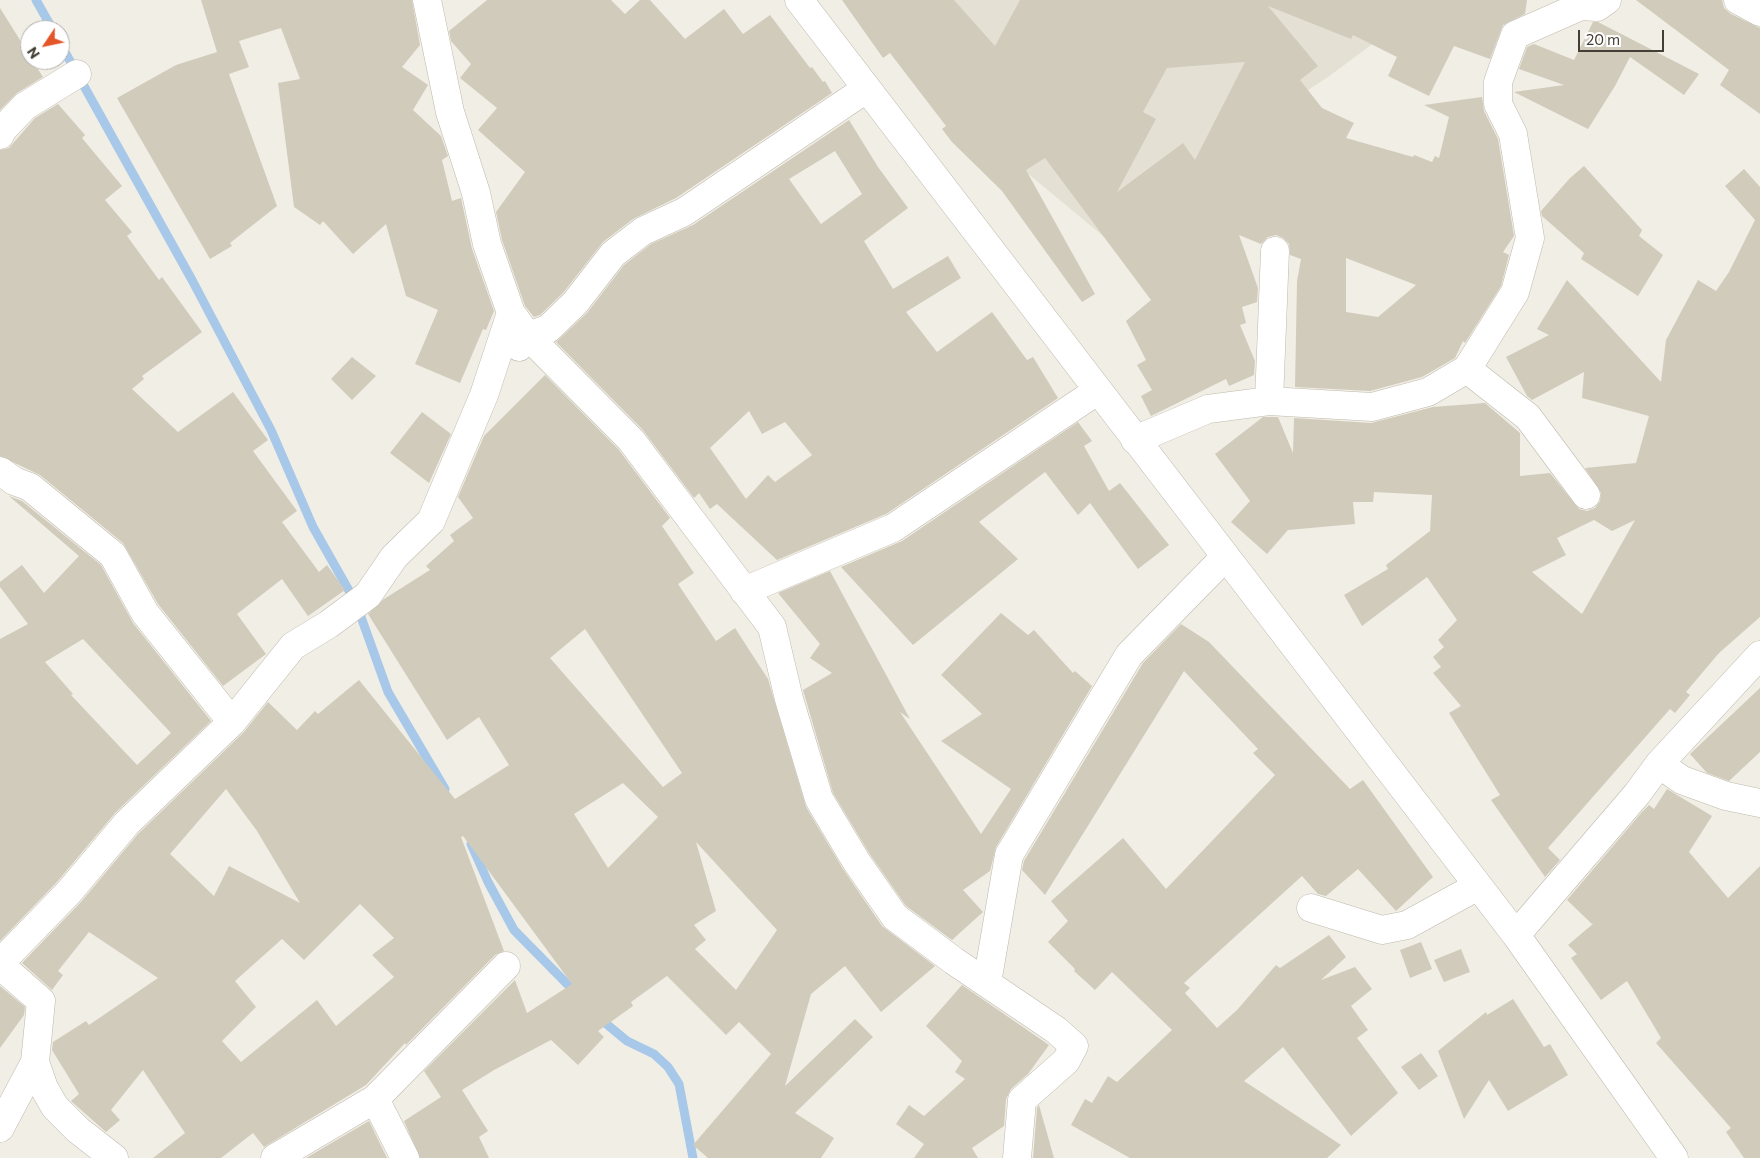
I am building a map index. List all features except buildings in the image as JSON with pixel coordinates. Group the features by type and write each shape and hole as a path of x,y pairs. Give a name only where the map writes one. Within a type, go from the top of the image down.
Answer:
{"street":[{"path":"427,0 450,112 476,193 487,244 511,313 528,336 631,440 772,627 789,699 819,799 856,861 895,917 1056,1030 1074,1046 1066,1061 1022,1100 1017,1158"},
{"path":"799,0 1516,935 1674,1158"},
{"path":"1135,440 1208,409 1269,401 1372,408 1428,392 1468,370 1515,292 1530,238 1513,134 1498,104 1498,82 1515,34 1580,6 1597,7 1607,0"},
{"path":"1738,0 1760,12"},
{"path":"0,134 25,106 77,74"},
{"path":"484,395 528,336 548,329 574,303 613,254 643,231 684,212 866,89"},
{"path":"1269,401 1275,251"},
{"path":"0,1128 35,1062 41,1001 0,964 69,892 127,824 232,722 293,646 329,624 368,595 394,557 431,521 484,395 511,313"},
{"path":"1468,370 1528,417 1586,495"},
{"path":"744,591 893,528 1097,390"},
{"path":"0,471 14,481 30,487 113,555 145,613 232,722"},
{"path":"987,983 1009,854 1129,655 1225,557"},
{"path":"1516,935 1637,794 1659,764 1760,655"},
{"path":"1659,764 1682,780 1726,796 1760,802"},
{"path":"1311,908 1382,930 1408,925 1478,886"},
{"path":"275,1158 375,1099 506,966"},
{"path":"35,1062 44,1088 55,1107 78,1130 114,1158"},
{"path":"375,1099 405,1158"}],"shaded area":[{"path":"883,0 1432,0 1328,77 1242,134 1109,241 967,123"}],"waterway":[{"path":"36,0 47,20"},
{"path":"70,61 192,280 271,430 313,527 356,603 388,692 445,789"},
{"path":"471,844 488,882 514,930 577,994"},
{"path":"598,1017 627,1041 654,1054 668,1067 679,1084 693,1158"}]}
